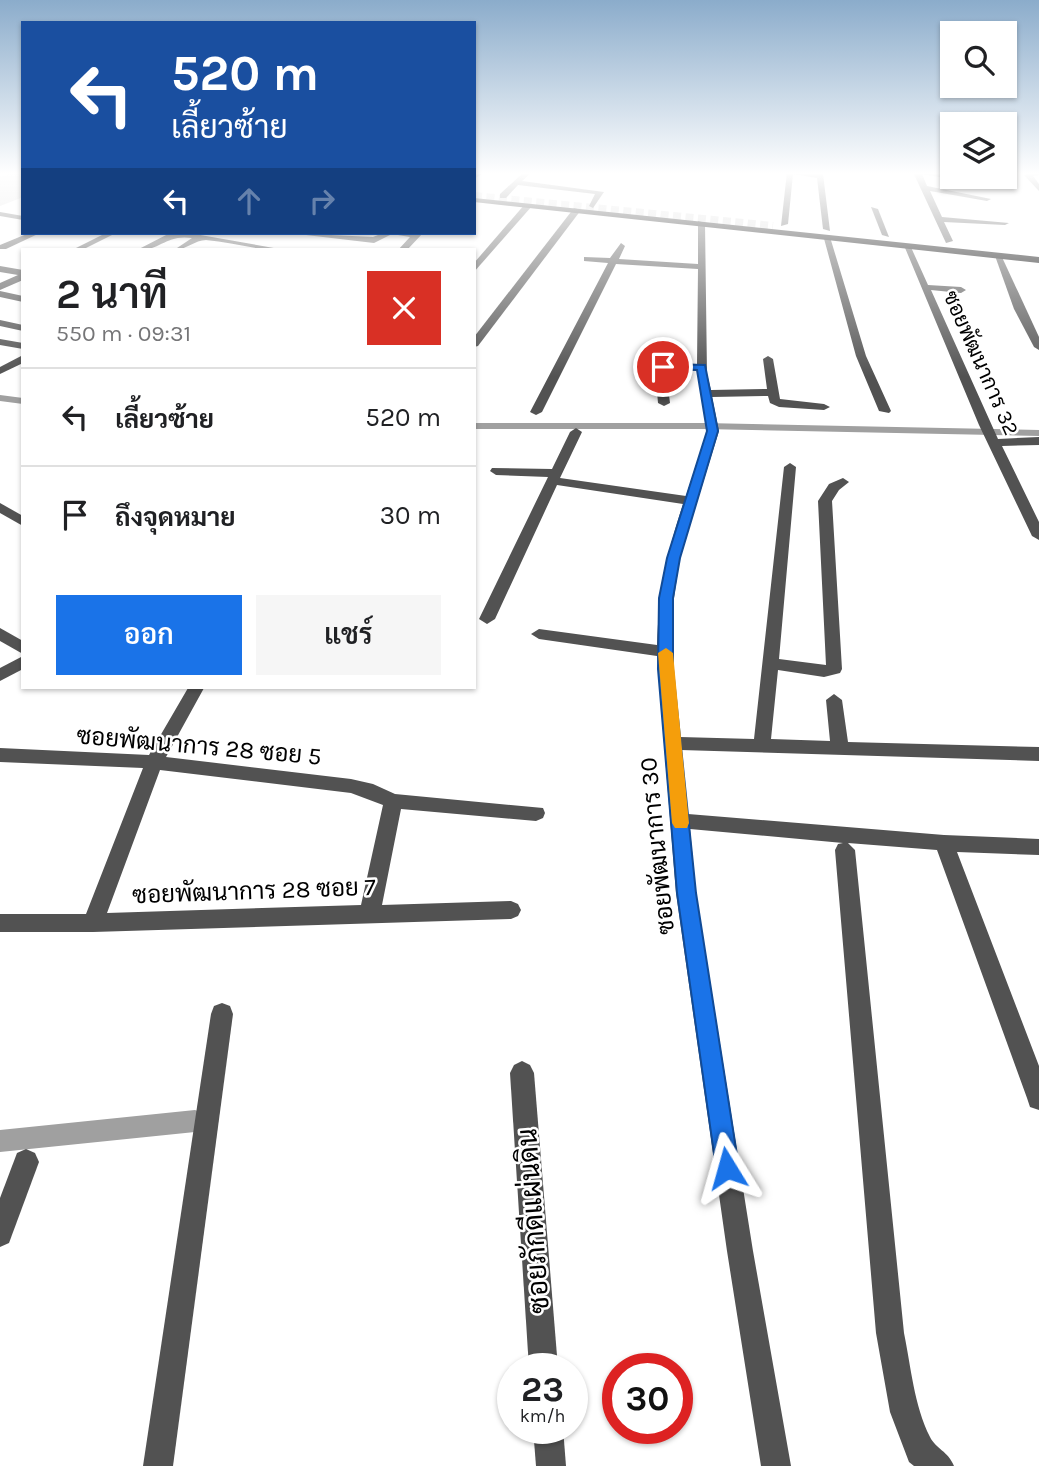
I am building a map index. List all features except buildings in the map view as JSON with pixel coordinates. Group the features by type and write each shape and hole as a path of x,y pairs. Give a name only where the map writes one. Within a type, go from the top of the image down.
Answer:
{"main road":[{"path":"875,240 997,255 1039,255"},
{"path":"906,240 1039,255"},
{"path":"943,240 1039,255"}],"street":[{"path":"1,247 17,240"},
{"path":"80,248 96,240"},
{"path":"221,240 269,248"},
{"path":"476,266 498,240"},
{"path":"476,341 554,240"},
{"name":"ซอยพัฒนาการ 30","path":"702,240 702,367 712,426 673,558 666,598 666,652 672,743 690,920 740,1251 776,1466"},
{"path":"828,240 861,356 885,411"},
{"name":"ซอยพัฒนาการ 32","path":"905,245 991,437 1039,536"},
{"path":"1,247 21,251"},
{"path":"536,412 621,247"},
{"path":"997,255 1019,309 1039,347"},
{"path":"587,259 703,267"},
{"path":"0,269 21,274"},
{"path":"0,287 21,275"},
{"path":"924,287 961,290"},
{"path":"0,294 21,299"},
{"path":"0,323 21,328"},
{"path":"0,342 21,346"},
{"path":"1,371 21,359"},
{"path":"768,359 774,401 779,404 824,407"},
{"path":"664,403 660,369 702,367"},
{"path":"706,394 773,392"},
{"path":"487,619 576,432"},
{"path":"991,437 1039,441"},
{"path":"762,745 790,467"},
{"path":"496,471 556,477 691,501"},
{"path":"770,663 824,671 834,669 825,501 834,487 843,482"},
{"path":"0,507 21,521"},
{"path":"0,633 21,648"},
{"path":"539,634 666,652"},
{"path":"0,675 21,663"},
{"path":"93,923 154,762 195,689"},
{"path":"834,700 840,748"},
{"path":"672,743 1039,754"},
{"name":"ซอยพัฒนาการ 28 ซอย 5","path":"0,755 154,762 351,786 366,789 393,801 536,813"},
{"path":"370,913 393,801"},
{"path":"681,821 944,843 1039,847"},
{"path":"944,843 1039,1098"},
{"path":"845,849 890,1333 905,1412 920,1451 939,1466"},
{"name":"ซอยพัฒนาการ 28 ซอย 7","path":"0,923 93,923 511,910"},
{"path":"158,1466 222,1014"},
{"name":"ซอยภักดีแผ่นดิน","path":"522,1073 543,1353"},
{"path":"0,1234 26,1162"},
{"path":"549,1444 551,1466"}],"waterway":[{"path":"0,398 21,401"},
{"path":"476,426 704,426 1039,433"},
{"path":"0,1141 195,1121"}],"slow traffic":[{"path":"666,653 665,669 681,823"}],"route":[{"path":"663,367 702,367 713,431 673,558 666,598 665,669 686,893 727,1168"}]}
